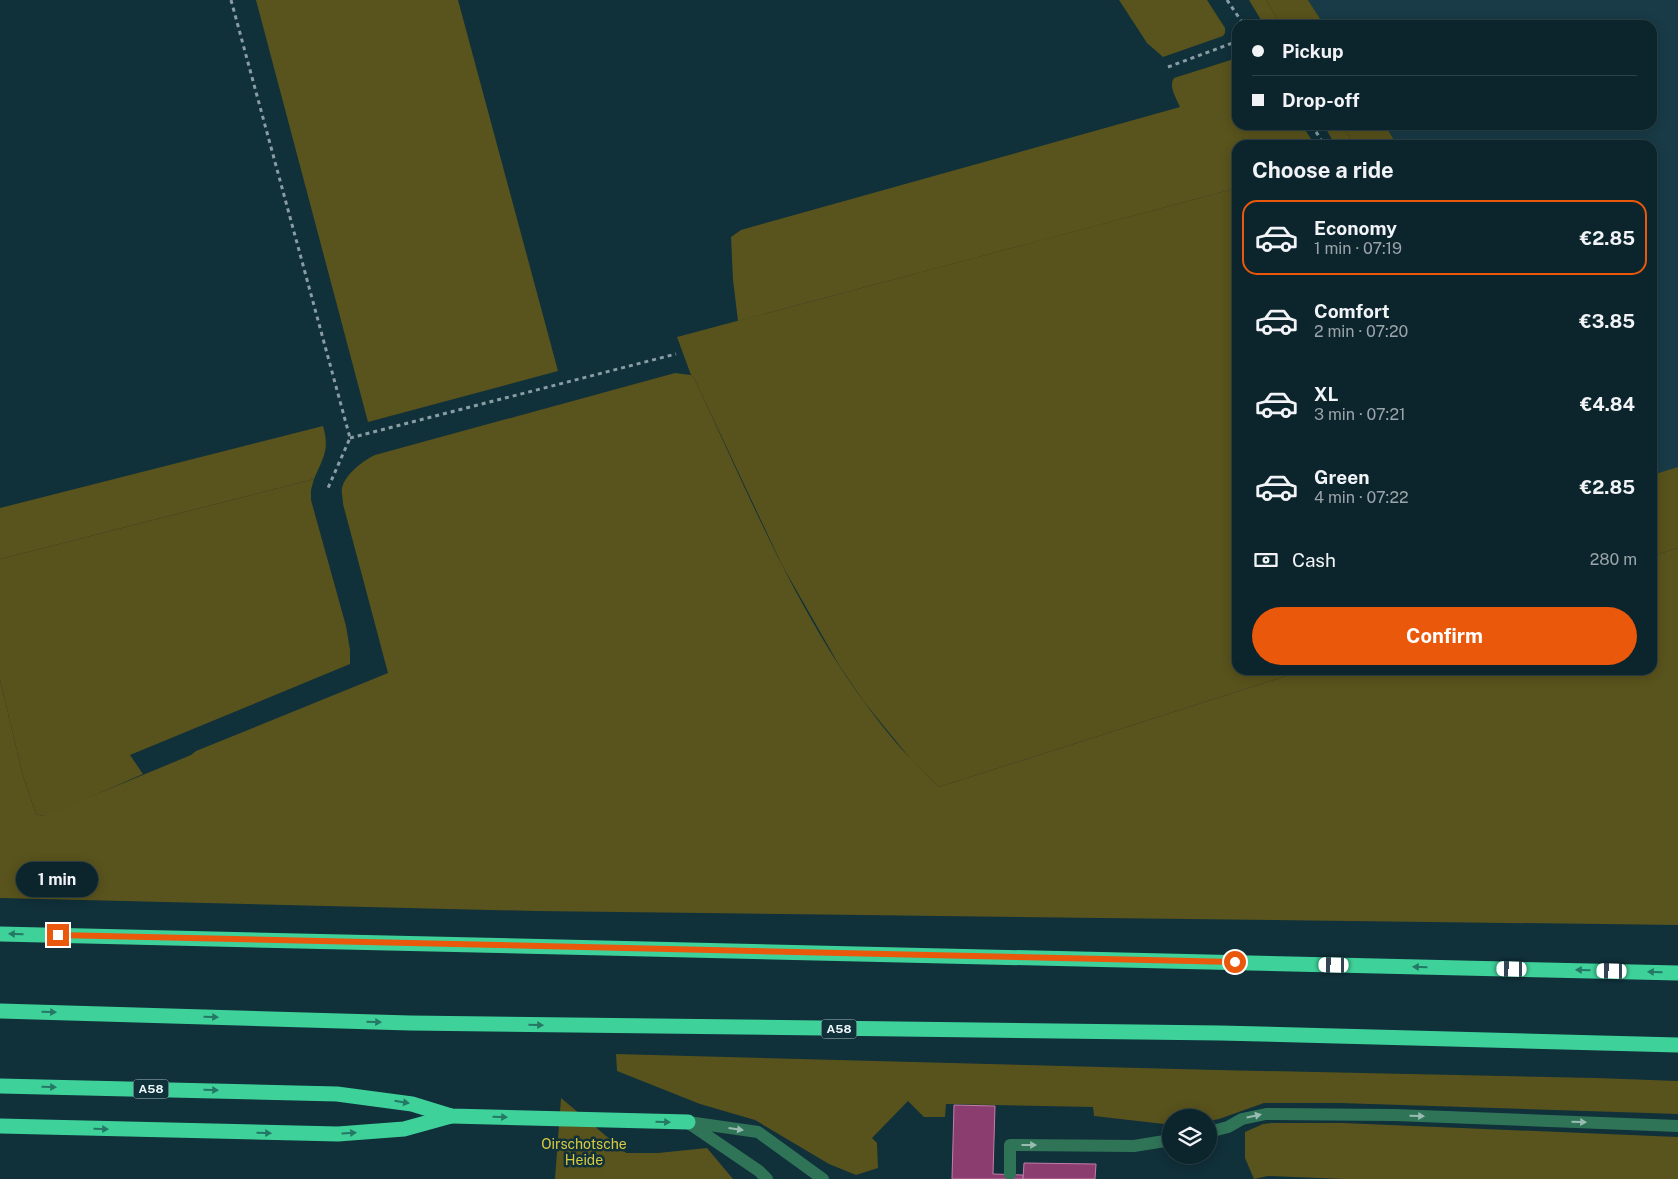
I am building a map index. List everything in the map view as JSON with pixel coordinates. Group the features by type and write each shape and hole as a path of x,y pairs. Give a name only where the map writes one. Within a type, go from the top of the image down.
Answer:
{"highway":[{"path":"0,934 1678,973"},
{"name":"A58","path":"0,1011 410,1023 1220,1033 1678,1044"},
{"name":"A58","path":"0,1086 336,1094 412,1104 451,1116 688,1122"},
{"name":"A58","path":"0,1126 338,1134 404,1129 451,1116"}],"lane":[{"path":"1217,1130 1228,1127 1242,1119 1266,1114 1394,1115 1678,1126"},
{"path":"688,1122 759,1171 767,1179"},
{"name":"A58","path":"688,1122 758,1132 823,1179"},
{"path":"1010,1174 1010,1145 1134,1146 1162,1141"}],"path":[{"path":"231,0 350,438 328,488"},
{"path":"1227,0 1241,20"},
{"path":"1168,67 1232,43"},
{"path":"350,438 676,354"}],"shaded area":[{"path":"256,0 458,0 558,371 368,422"},
{"path":"1119,0 1207,0 1225,28 1225,33 1223,36 1163,57 1147,43"},
{"path":"1249,0 1266,0 1278,20 1261,20"},
{"path":"1308,0 1678,0 1678,467 1657,474 1657,140 1394,140 1388,130 1657,130 1657,20 1321,20"},
{"path":"1232,60 1232,130 1305,130 1312,140 1232,140 1232,189 738,321 733,280 731,237 741,230 1180,107 1172,89 1174,78"},
{"path":"1327,130 1345,130 1351,140 1332,140"},
{"path":"675,373 691,375 770,541 828,647 861,698 898,744 939,787 1289,675 1657,675 1657,555 1678,548 1678,925 535,911 0,898 0,680 23,776 36,814 44,816 191,755 196,751 388,673 343,504 342,492 344,483 351,473 375,455"},
{"path":"323,426 326,448 314,479 0,559 0,508"},
{"path":"1343,1123 1678,1137 1678,1179 1344,1179 1268,1176 1254,1179 1245,1158 1245,1132 1263,1124"},
{"path":"707,1148 733,1179 606,1179 600,1153 658,1153"}],"green space":[{"path":"1266,0 1308,0 1321,20 1278,20"},
{"path":"1345,130 1388,130 1394,140 1351,140"},
{"path":"1232,189 1232,675 1289,675 939,787 913,762 864,702 839,665 782,565 691,375 677,337"},
{"path":"1678,467 1678,548 1657,555 1657,473"},
{"path":"314,479 311,500 346,626 350,664 130,755 143,774 52,814 44,816 36,814 23,776 0,680 0,559"},
{"path":"616,1054 1678,1081 1678,1114 1339,1103 1264,1103 1217,1119 1217,1109 1162,1109 1162,1124 1094,1116 1093,1107 946,1104 945,1117 924,1117 908,1101 872,1138 877,1143 878,1168 856,1175 829,1164 755,1120 700,1104 617,1071"},
{"name":"Oirschotsche Heide","path":"561,1098 657,1179 555,1179"}],"building":[{"path":"954,1105 995,1106 993,1174 1023,1175 1023,1179 952,1179"},
{"path":"1024,1163 1096,1164 1095,1179 1023,1179"}],"route":[{"path":"58,935 1235,962"}]}
